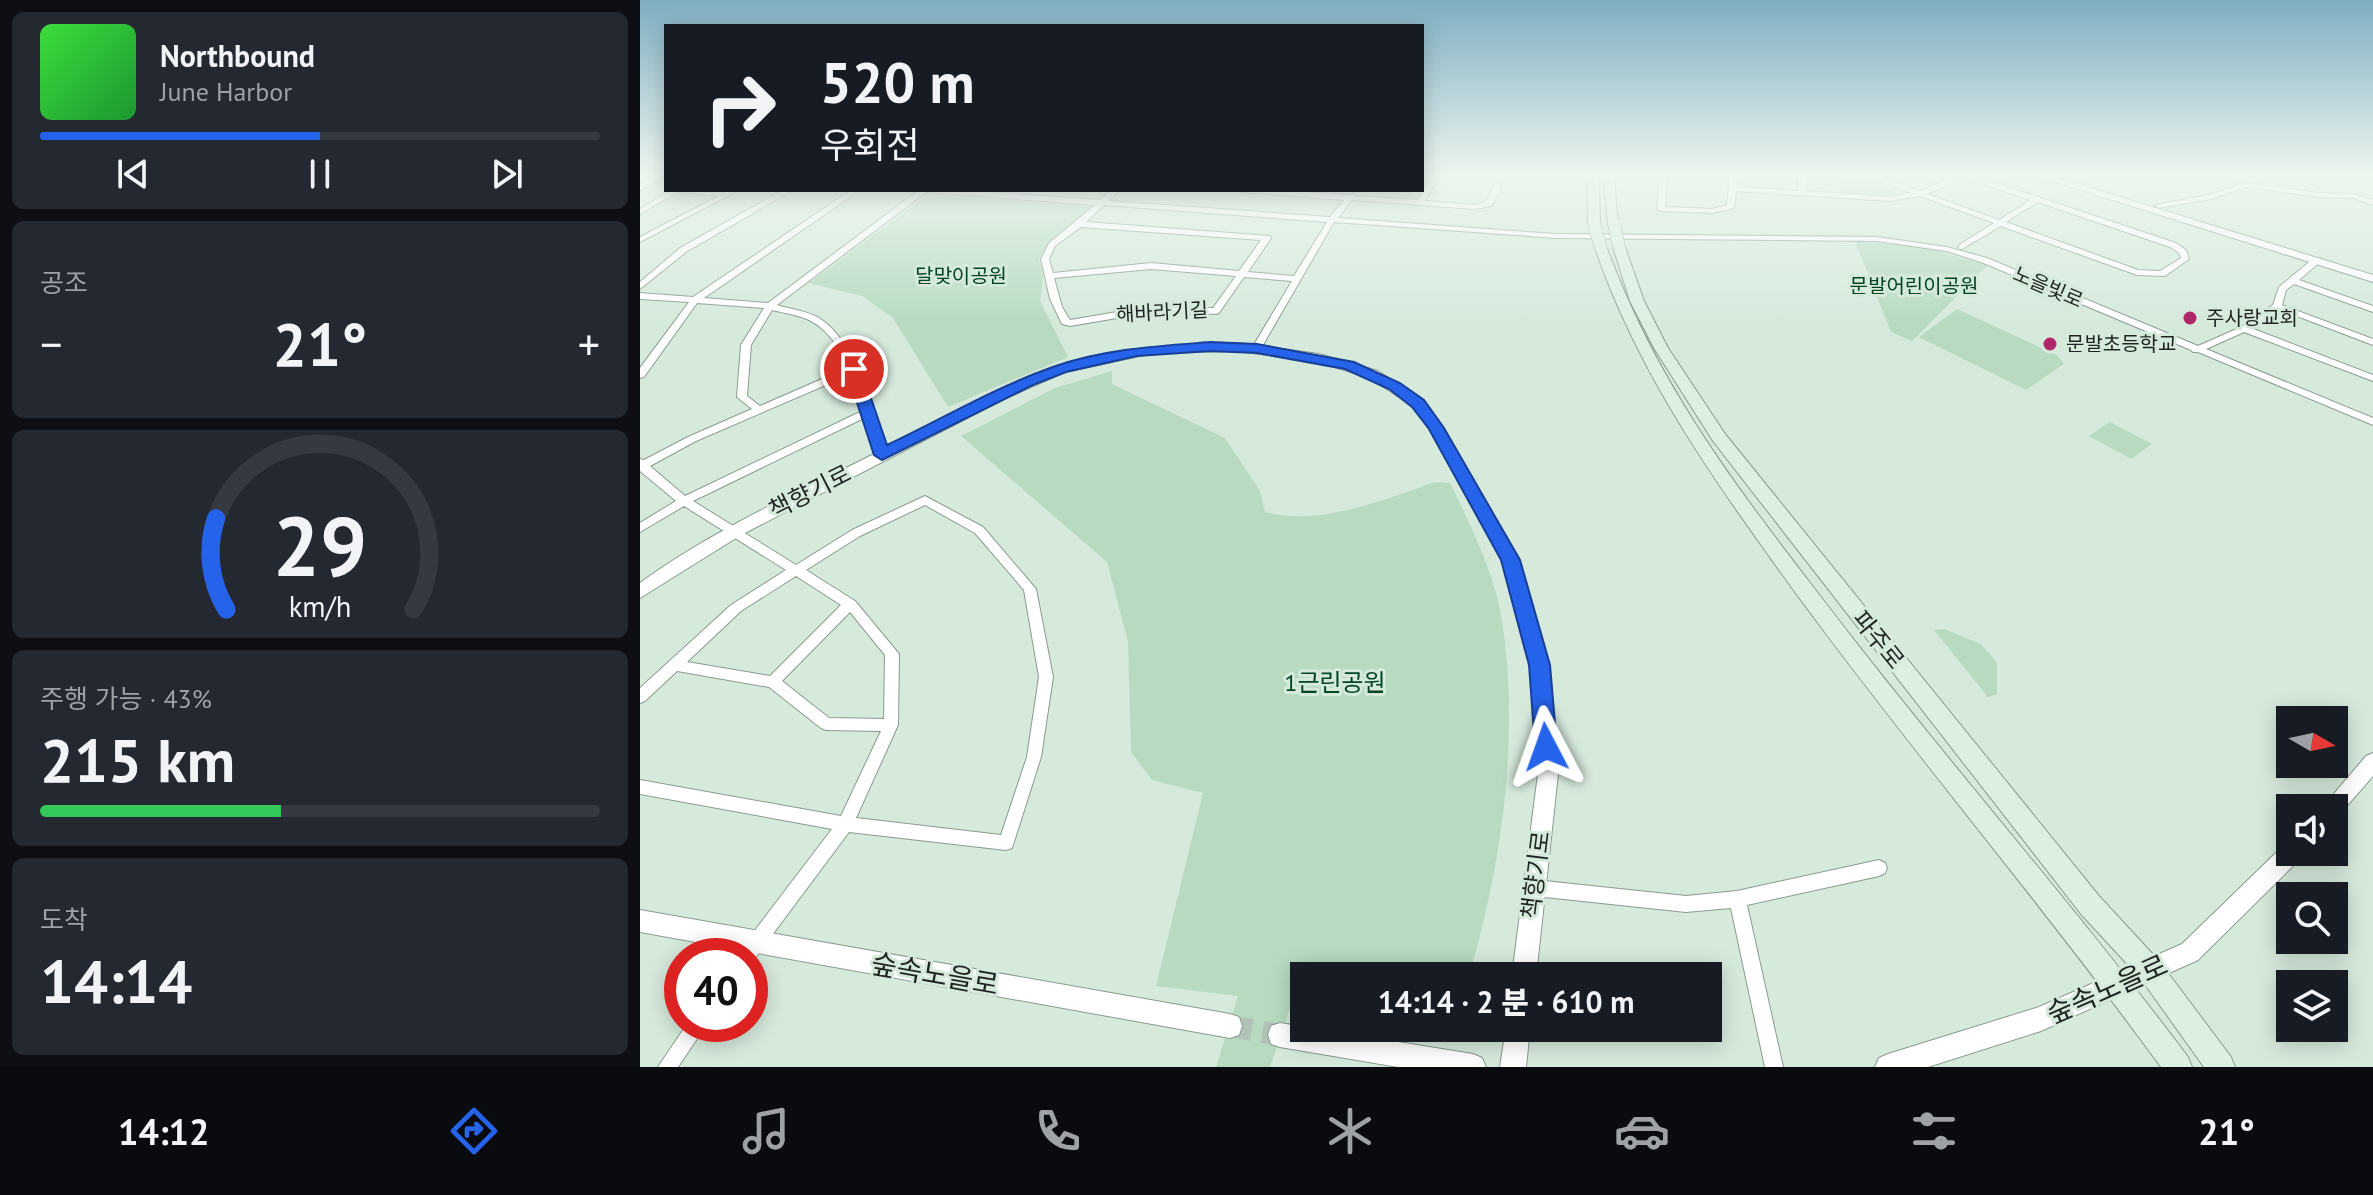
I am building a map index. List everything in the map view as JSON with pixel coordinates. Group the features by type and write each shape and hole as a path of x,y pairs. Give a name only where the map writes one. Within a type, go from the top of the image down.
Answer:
{"main road":[{"name":"파주로","path":"1594,224 1610,248 1655,336 1719,437 2090,905 2150,970 2221,1067"},
{"name":"파주로","path":"1614,224 1610,248 1623,310 1645,355 1742,505 1824,618 2117,983 2178,1067"}],"street":[{"path":"640,240 668,224"},
{"path":"640,286 683,250 729,224"},
{"path":"640,372 695,300 807,224"},
{"path":"758,409 742,397 742,369 746,345 770,306 879,224"},
{"name":"해바라기길","path":"1079,224 1267,238 1216,311 1158,308 1075,323 1065,322 1053,302 1051,276 1045,259 1052,245 1079,224"},
{"path":"1257,348 1329,224"},
{"name":"노을빛로","path":"1373,224 1556,236 1877,239 1947,249 1984,260 2373,422"},
{"path":"1962,247 1998,224"},
{"path":"2006,224 2146,274 2168,272 2185,259 2183,252 2173,245 2110,224"},
{"path":"2198,224 2373,276"},
{"path":"2213,224 2373,276"},
{"path":"2196,350 2244,329 2277,306 2282,289 2317,260"},
{"name":"해바라기길","path":"1051,276 1151,266 1296,279"},
{"path":"2294,281 2373,309"},
{"path":"640,296 770,306 814,319 835,336 854,369 882,455"},
{"path":"2277,306 2373,342"},
{"path":"2244,329 2373,378"},
{"name":"책향기로","path":"640,592 674,567 735,531 1028,382 1061,369 1154,349 1257,348 1349,365 1394,386 1418,403 1436,428 1511,560 1540,665 1548,774 1526,962"},
{"path":"759,938 845,824 891,725 892,654 850,604 684,501 640,465 758,409 854,369"},
{"path":"640,528 684,501 866,413"},
{"path":"640,697 736,608 856,533 925,500 979,530 1030,589 1046,677 1034,757 1006,843 845,824 640,787"},
{"path":"773,682 850,604"},
{"path":"674,665 773,682 826,724 891,725"},
{"path":"2344,794 2373,762"},
{"name":"숲속노을로","path":"1888,1067 2041,1019 2190,952 2278,866"},
{"path":"1535,888 1686,904 1737,899 1879,868"},
{"path":"1737,899 1774,1067"},
{"name":"숲속노을로","path":"640,921 707,938"},
{"name":"숲속노을로","path":"768,952 1230,1026"},
{"path":"1280,1035 1473,1067"},
{"path":"667,1067 685,1042"},
{"path":"1513,1067 1516,1042"}],"green space":[{"name":"달맞이공원","path":"889,224 1072,224 1045,248 1039,259 1043,277 1040,301 1068,357 948,407 893,318 862,296 809,283"},
{"name":"문발어린이공원","path":"1855,241 1921,247 1988,265 1912,341 1891,332"},
{"path":"1957,309 2057,355 2064,364 2026,390 1919,337"},
{"name":"1근린공원","path":"1112,371 1112,384 1225,438 1260,491 1265,512 1319,515 1357,508 1430,484 1451,484 1494,586 1507,665 1508,755 1499,845 1473,962 1290,962 1290,1008 1270,1067 1216,1067 1238,996 1156,986 1203,793 1152,780 1131,752 1128,642 1107,562 961,436 1055,388"},
{"path":"2110,422 2152,444 2131,459 2089,436"},
{"path":"1944,629 1981,644 1997,663 1997,694 1988,697 1934,630"}],"tunnel":[{"path":"1230,1026 1280,1035"}],"place":[{"name":"주사랑교회","path":"2190,318"},
{"name":"문발초등학교","path":"2050,344"}],"route":[{"path":"854,369 882,455 1028,382 1061,369 1120,354 1154,349 1257,348 1319,358 1373,374 1418,403 1436,428 1511,560 1540,665 1546,747"}]}
